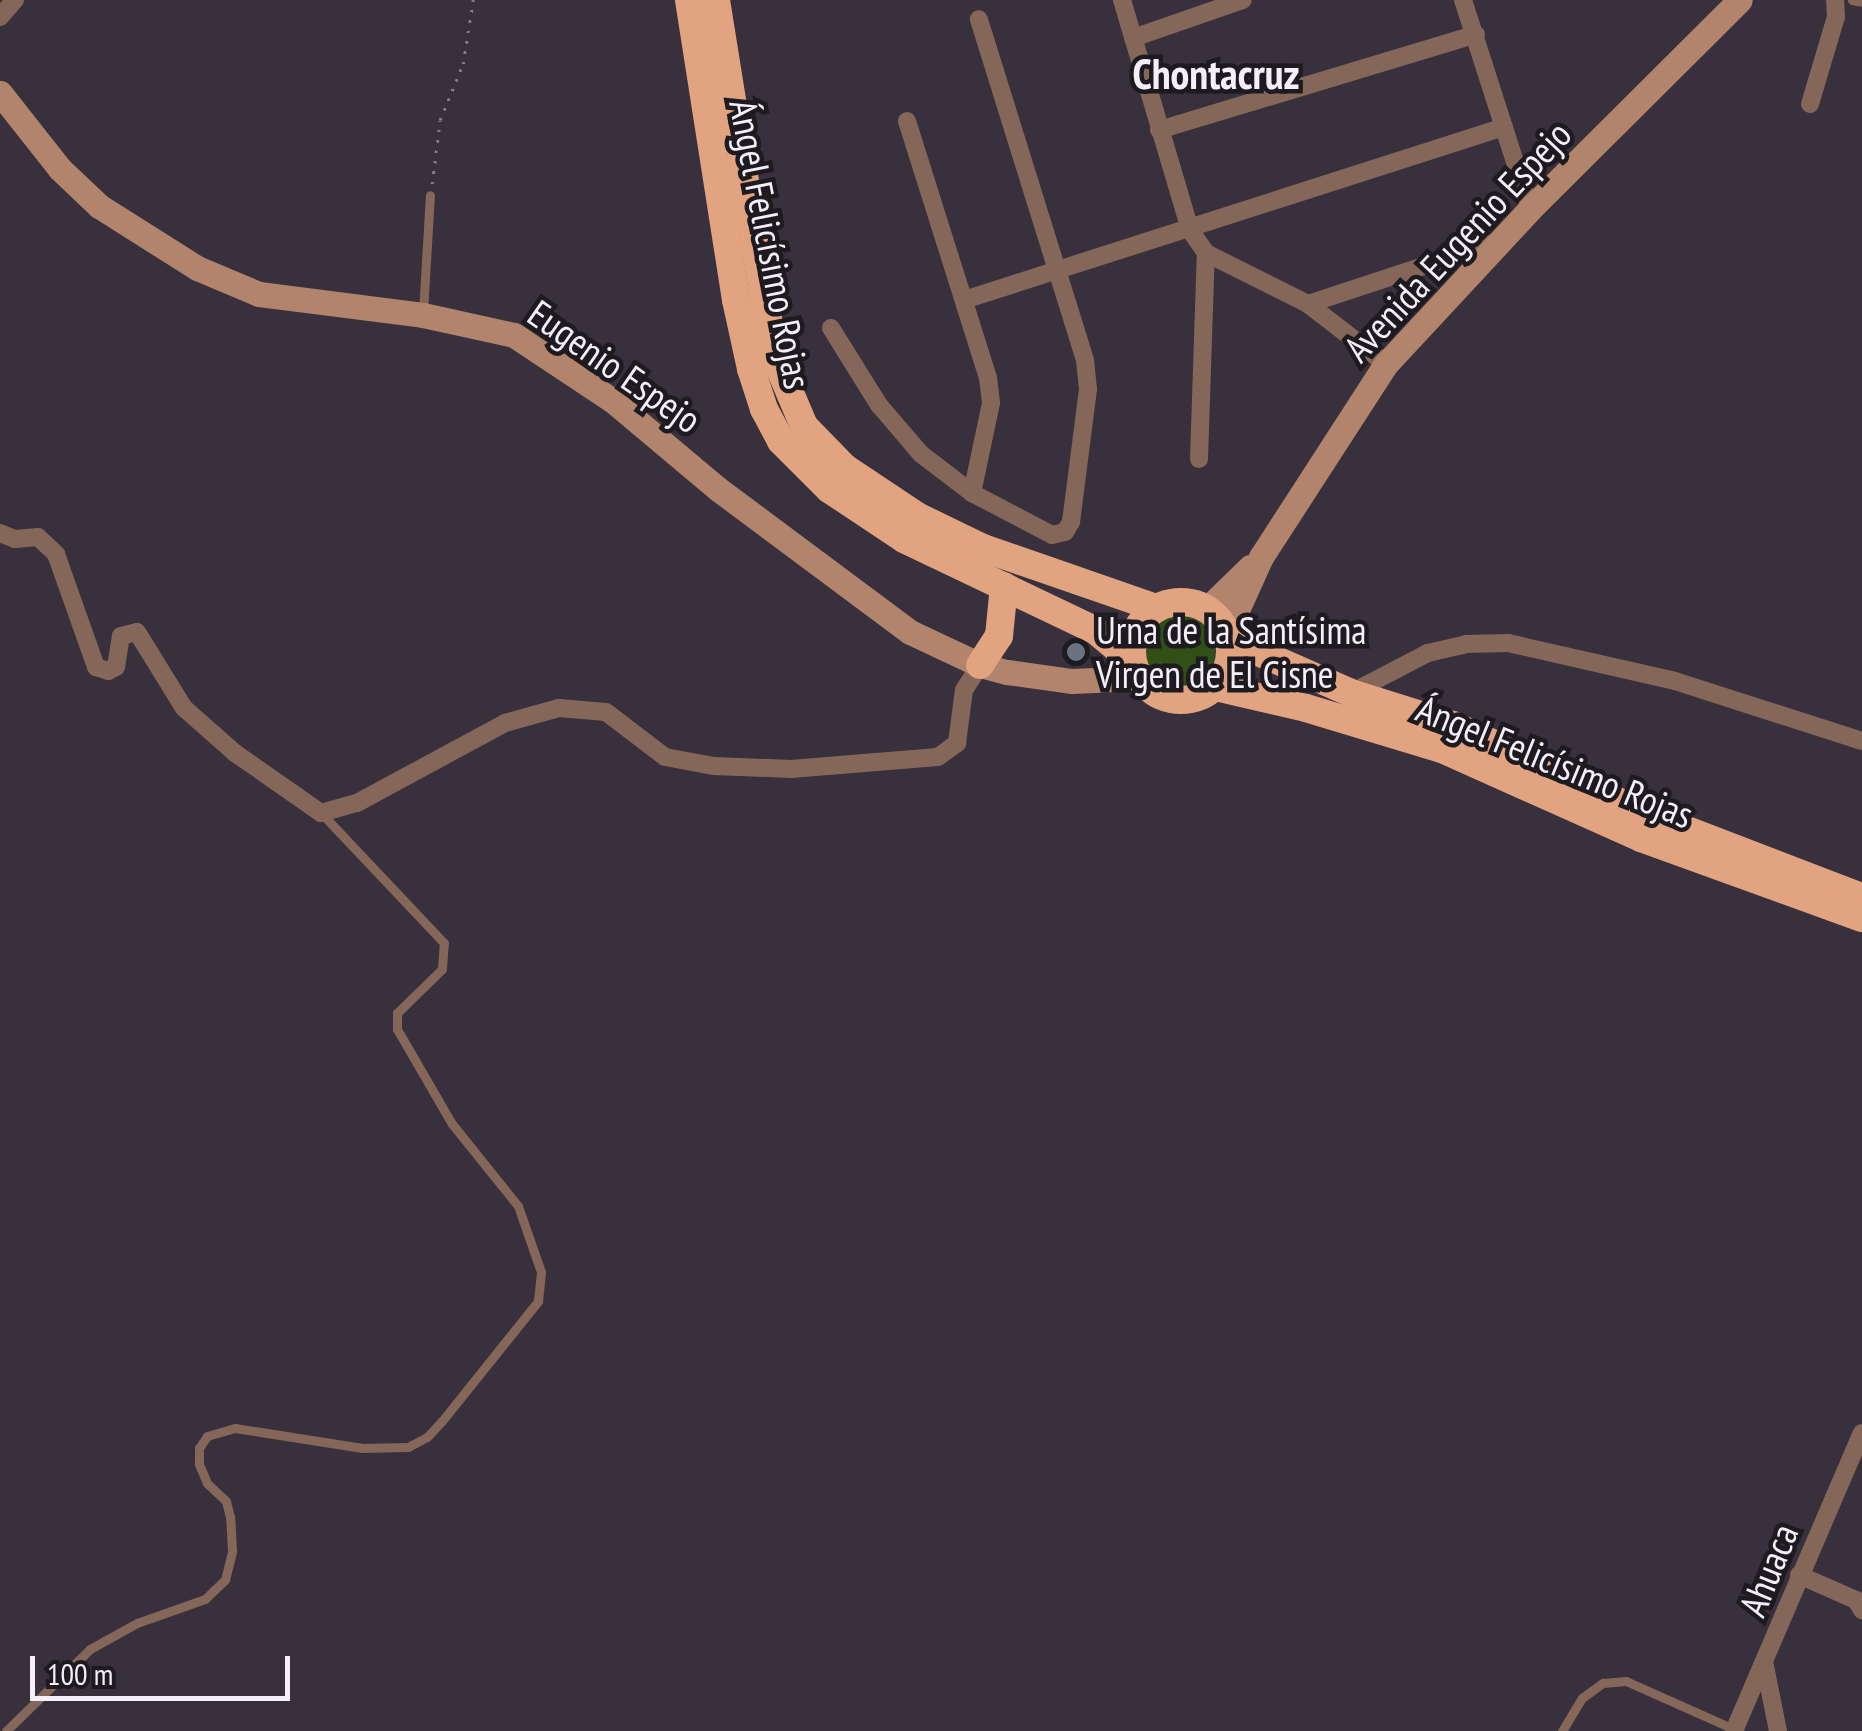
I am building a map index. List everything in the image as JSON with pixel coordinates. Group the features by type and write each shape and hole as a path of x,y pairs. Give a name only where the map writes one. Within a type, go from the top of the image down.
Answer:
{"highway":[{"name":"Ángel Felicísimo Rojas","path":"689,0 723,233 751,368 773,425 808,471 856,508 904,539 1096,630 1136,670"},
{"name":"Ángel Felicísimo Rojas","path":"716,0 763,294 783,380 804,426 846,468 916,516 983,548 1156,608"},
{"path":"980,666 999,636 1004,586"},
{"path":"1185,602 1207,609 1230,635 1227,670 1216,688 1186,699 1154,692 1136,670 1135,631 1156,608 1185,602"},
{"name":"Ángel Felicísimo Rojas","path":"1230,635 1351,693 1453,724 1723,870 1862,918"},
{"name":"Ángel Felicísimo Rojas","path":"1216,688 1306,708 1442,750 1862,897"}],"main road":[{"name":"Avenida Eugenio Espejo","path":"1230,635 1261,557 1386,364 1530,209 1740,0"},
{"name":"Eugenio Espejo","path":"0,93 60,170 99,206 197,268 259,294 493,326 514,335 612,400 718,489 894,622 980,666 1072,681 1136,670"},
{"name":"Avenida Eugenio Espejo","path":"1207,609 1261,557"}],"street":[{"path":"0,16 14,0"},
{"path":"1122,0 1190,230 1206,253 1308,304 1386,364"},
{"path":"1133,38 1243,0"},
{"path":"1464,0 1530,209"},
{"path":"1810,104 1836,17 1836,0"},
{"path":"831,328 899,429 932,464 972,493 1052,535 1060,535 1071,522 1088,389 1084,360 980,18"},
{"path":"1160,130 1476,34"},
{"path":"908,121 964,300 991,403 972,493"},
{"path":"964,300 1504,127"},
{"path":"1308,304 1502,241"},
{"path":"1199,459 1206,253"},
{"path":"0,533 14,539 38,538 56,554 96,666 108,671 116,667 121,636 137,632 184,708 235,754 321,813 369,797 529,713 576,707 606,712 666,757 696,764 791,769 938,757 957,742 964,690 980,666"},
{"path":"1351,693 1428,653 1466,644 1508,643 1675,680 1862,741"},
{"name":"Ahuaca","path":"1734,1730 1765,1666 1799,1575 1862,1433"},
{"path":"1799,1575 1860,1602"},
{"path":"1765,1666 1778,1731"}],"lane":[{"path":"1852,0 1862,2"},
{"path":"423,315 430,195"},
{"path":"6,1731 90,1649 137,1623 205,1598 225,1580 232,1551 229,1509 207,1483 199,1464 199,1448 207,1436 235,1428 362,1448 390,1449 419,1442 533,1310 541,1292 541,1272 514,1198 452,1124 396,1030 398,1012 442,969 444,944 321,813"},
{"path":"1562,1731 1582,1698 1603,1683 1626,1681 1734,1730"}],"path":[{"path":"430,195 440,120 464,64 473,0"}],"green space":[{"path":"1179,615 1204,626 1215,651 1204,676 1179,687 1154,676 1143,651 1154,626"}],"place":[{"name":"Urna de la Santísima Virgen de El Cisne","path":"1076,652"}],"district":[{"name":"Chontacruz","path":"1216,74"}]}
